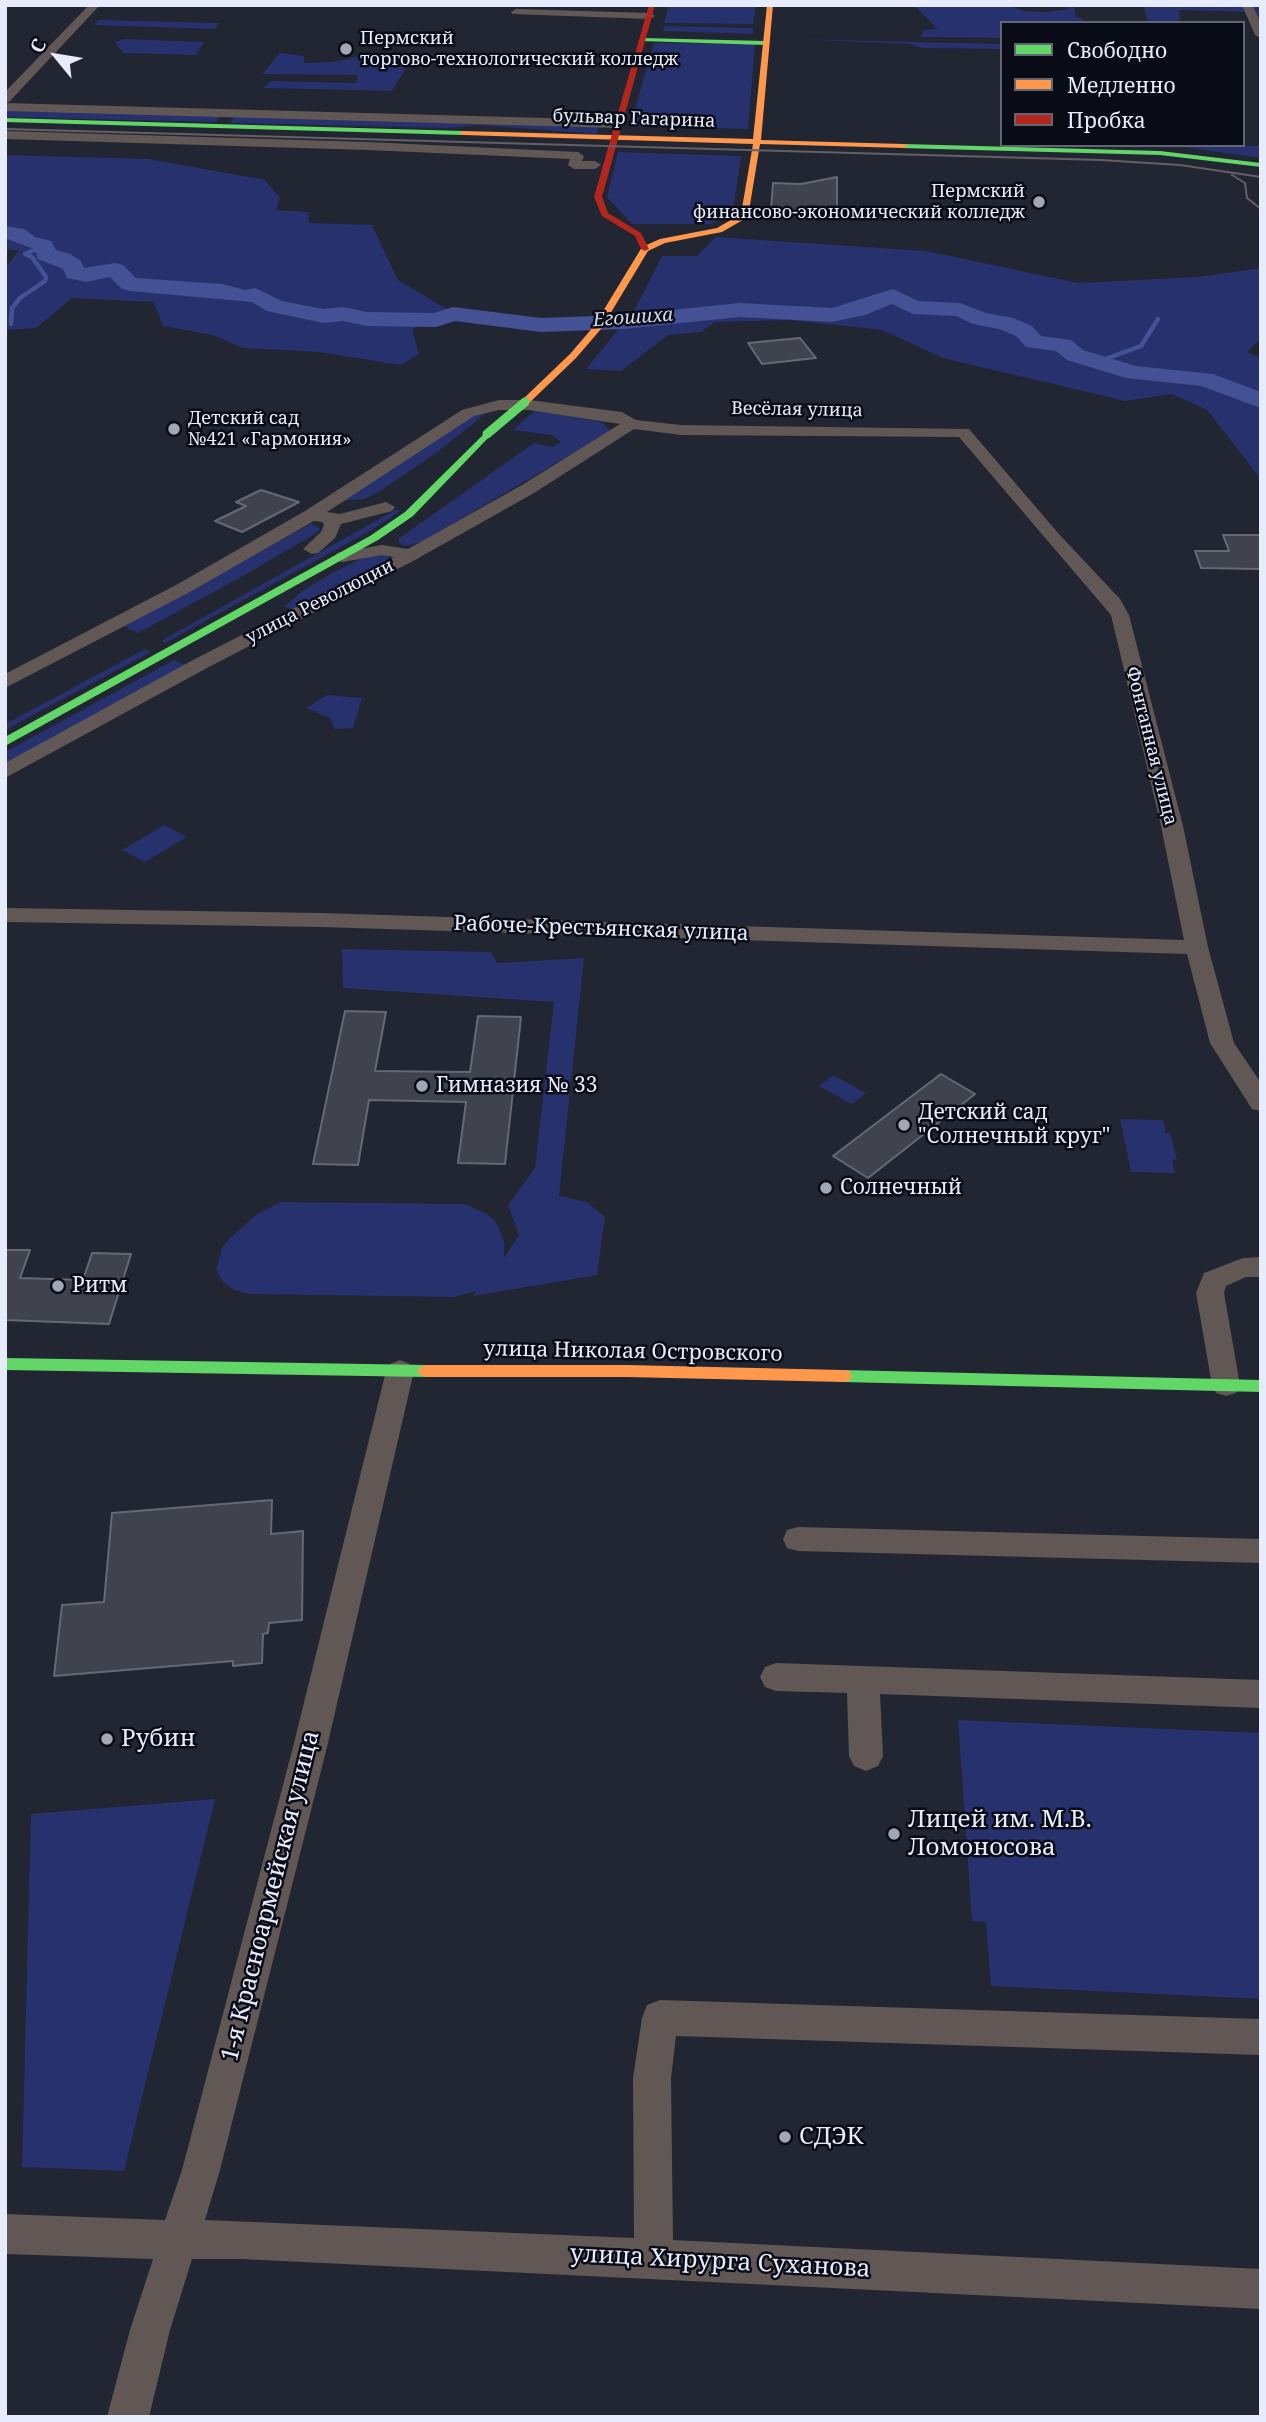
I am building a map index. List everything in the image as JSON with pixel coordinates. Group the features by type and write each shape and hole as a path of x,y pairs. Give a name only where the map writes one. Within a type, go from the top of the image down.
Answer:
{"main road":[{"path":"653,17 643,40 598,197 605,214 638,234 645,249 663,241 719,230 735,223 748,209 765,43 761,26 770,5"},
{"path":"643,40 765,43"},
{"name":"бульвар Гагарина","path":"5,120 617,131 756,142 1160,153 1261,165"},
{"path":"620,225 719,230"},
{"name":"улица Революции","path":"306,552 386,507 487,434 540,389 573,356 612,306 645,249"},
{"name":"улица Революции","path":"5,742 343,557 409,514 487,434"},
{"name":"улица Николая Островского","path":"5,1364 400,1371 627,1371 1261,1386"}],"street":[{"path":"5,99 95,5"},
{"path":"1247,5 1261,36"},
{"path":"516,12 600,10 653,17"},
{"name":"бульвар Гагарина","path":"5,107 617,131"},
{"name":"бульвар Гагарина","path":"5,135 566,155 578,156 574,165 595,165"},
{"name":"Весёлая улица","path":"5,682 320,517 422,440 479,409 499,405 529,405 622,417 631,424 681,430 963,432"},
{"name":"улица Революции","path":"5,772 401,553 528,489 631,424"},
{"name":"Фонтанная улица","path":"963,432 1052,537 1114,603 1120,615 1222,1043 1261,1103"},
{"path":"320,517 361,515 386,507"},
{"path":"401,553 390,544 409,514"},
{"path":"306,552 329,534 333,525 320,517"},
{"path":"343,557 370,550 401,553"},
{"name":"Рабоче-Крестьянская улица","path":"5,915 335,921 1197,947"},
{"path":"1226,1385 1210,1293 1214,1280 1243,1268 1261,1267"},
{"name":"1-я Красноармейская улица","path":"128,2417 150,2330 201,2170 307,1760 400,1371"},
{"path":"798,1539 1261,1551"},
{"path":"776,1676 1261,1694"},
{"path":"863,1680 866,1756"},
{"path":"652,2259 655,2211 652,2078 660,2018 1261,2037"},
{"name":"улица Хирурга Суханова","path":"5,2234 255,2240 1261,2289"}],"shaded area":[{"path":"669,5 756,5 753,24 664,23"},
{"path":"914,5 1008,5 1024,11 1045,12 1064,10 1074,5 1076,17 1083,21 1000,21 1000,38 922,37 923,30 938,29"},
{"path":"1143,5 1261,5 1261,35 1250,12 1179,10 1180,21 1145,21 1148,20"},
{"path":"99,20 219,23 215,29 94,25"},
{"path":"664,26 753,28 753,34 663,31"},
{"path":"125,39 204,42 196,55 123,53 115,42"},
{"path":"791,39 1000,44 1000,49 922,48 911,44"},
{"path":"654,43 755,44 748,129 630,126"},
{"path":"280,53 304,56 304,63 358,57 399,57 406,68 392,91 263,88 271,81 356,83 358,75 262,74"},
{"path":"5,110 222,115 216,122 5,117"},
{"path":"235,115 600,125 597,134 478,125 448,128 230,123"},
{"path":"1261,146 1261,158 1183,147"},
{"path":"618,152 741,156 734,205 728,218 710,224 632,224 607,197"},
{"path":"5,155 149,159 265,180 280,198 276,210 308,212 309,223 372,225 398,280 450,311 412,329 419,354 401,365 319,352 243,348 213,335 163,326 154,302 72,298 36,328 5,330 5,268 19,250 5,250"},
{"path":"716,237 926,251 1078,283 1198,277 1261,268 1261,338 1247,352 1261,358 1261,479 1207,410 1172,394 1125,401 943,358 882,330 790,320 715,322 701,332 668,335 621,371 586,369 635,309 662,256 697,256"},
{"path":"490,410 436,453 377,493 364,499 341,501 467,418"},
{"path":"536,410 601,422 611,431 421,542 405,546 400,544 398,539 534,443 553,447 561,442 552,435 513,430"},
{"path":"397,509 400,511 370,531 165,643 161,641"},
{"path":"311,524 320,528 318,532 243,576 138,633 124,626"},
{"path":"386,554 389,558 383,563 292,610 285,606 305,589 334,572 369,555"},
{"path":"145,649 151,652 5,730 5,724"},
{"path":"174,660 186,665 5,765 5,752"},
{"path":"327,695 362,698 353,728 335,729 330,718 306,708"},
{"path":"164,825 187,837 145,862 122,850"},
{"path":"342,949 491,952 497,963 584,958 559,1196 587,1202 605,1217 597,1275 473,1296 476,1291 455,1297 249,1294 234,1290 223,1282 216,1270 222,1248 257,1214 281,1202 465,1204 487,1214 496,1222 504,1240 504,1258 519,1235 508,1205 535,1168 554,1002 343,988"},
{"path":"833,1075 866,1093 852,1104 819,1086"},
{"path":"1120,1119 1163,1120 1166,1133 1170,1133 1177,1160 1172,1160 1175,1173 1131,1172"},
{"path":"958,1720 1261,1733 1261,1999 991,1986 986,1922 972,1921"},
{"path":"215,1799 124,2171 22,2167 31,1814"}],"building":[{"path":"837,177 837,211 789,212 771,209 773,183 801,184"},
{"path":"800,338 816,358 762,364 748,343"},
{"path":"261,490 299,502 242,532 215,521 246,506 236,502"},
{"path":"1223,535 1261,535 1261,569 1201,568 1195,551 1229,551"},
{"name":"Гимназия № 33","path":"345,1011 386,1012 375,1071 470,1072 478,1016 521,1017 505,1164 458,1163 466,1102 369,1100 358,1165 313,1164"},
{"name":"Детский сад \"Солнечный круг\"","path":"941,1074 975,1094 868,1178 833,1156"},
{"path":"5,1250 30,1250 20,1278 83,1280 92,1253 131,1254 109,1324 5,1320"},
{"path":"272,1500 271,1534 303,1531 302,1620 269,1623 268,1633 263,1634 262,1663 233,1666 233,1661 54,1676 62,1605 104,1602 112,1513"}],"waterway":[{"name":"Егошиха","path":"5,232 17,233 28,241 44,245 46,254 73,266 75,273 86,275 115,270 130,284 186,288 191,291 222,291 245,297 255,295 275,306 323,316 343,314 367,319 436,320 453,314 541,325 623,322 740,310 832,315 857,310 893,296 913,307 960,310 981,319 1005,323 1024,331 1034,342 1063,345 1075,355 1134,373 1205,379 1261,401"},
{"path":"11,324 12,308 20,298 45,281 46,277 32,257 25,254 44,245"},
{"path":"1100,361 1141,346 1158,319"}],"tram line":[{"path":"5,129 1101,160 1180,165 1261,177"},
{"path":"1232,175 1245,183 1247,198 1261,209"}],"traffic: fast":[{"path":"643,40 765,43"},
{"path":"5,120 463,133"},
{"path":"904,146 1160,153 1261,165"},
{"path":"487,434 525,402"},
{"path":"5,742 374,538 409,514 487,434"},
{"path":"5,1364 426,1371"},
{"path":"843,1376 1261,1386"}],"traffic: slow":[{"path":"525,402 573,356 598,327 645,249 663,241 719,230 745,215 754,168 770,5"},
{"path":"463,133 904,146"},
{"path":"426,1371 627,1371 843,1376"}],"traffic: jam":[{"path":"645,249 638,235 605,214 598,197 652,5"}],"place":[{"name":"Пермский торгово-технологический колледж","path":"346,49"},
{"name":"Пермский финансово-экономический колледж","path":"1039,202"},
{"name":"Детский сад №421 «Гармония»","path":"174,429"},
{"name":"Гимназия № 33","path":"422,1086"},
{"name":"Детский сад \"Солнечный круг\"","path":"904,1125"},
{"name":"Солнечный","path":"826,1188"},
{"name":"Ритм","path":"58,1286"},
{"name":"Рубин","path":"107,1739"},
{"name":"Лицей им. М.В. Ломоносова","path":"894,1834"},
{"name":"СДЭК","path":"785,2137"}]}
